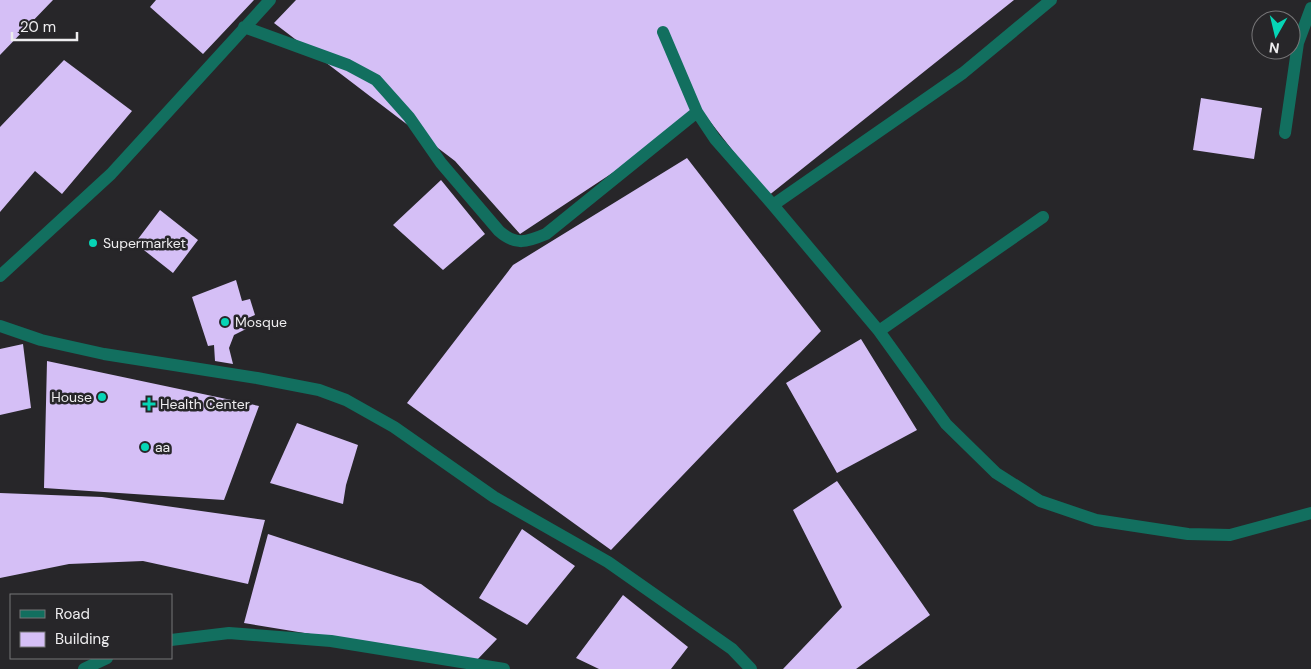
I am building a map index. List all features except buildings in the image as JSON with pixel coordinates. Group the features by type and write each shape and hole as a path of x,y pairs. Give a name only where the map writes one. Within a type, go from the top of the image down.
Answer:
{"street":[{"path":"0,276 111,174 270,0"},
{"path":"773,205 963,73 1051,0"},
{"path":"1284,133 1298,43 1311,8"},
{"path":"244,27 348,65 376,80 409,117 441,163 499,231 507,238 516,241 528,241 546,234 697,112"},
{"path":"663,32 697,112 715,139 879,331 946,424 996,473 1040,501 1096,520 1188,534 1230,535 1311,513"},
{"path":"879,331 1043,217"},
{"path":"0,326 41,340 104,354 257,378 319,390 346,400 394,427 494,497 608,562 732,649 751,669"},
{"path":"172,640 228,633 331,642 504,669"},
{"path":"84,669 105,659"}],"place":[{"name":"Supermarket","path":"93,243"},
{"name":"Mosque","path":"225,322"},
{"name":"House","path":"102,397"},
{"name":"Health Center","path":"149,404"},
{"name":"aa","path":"145,447"}]}
